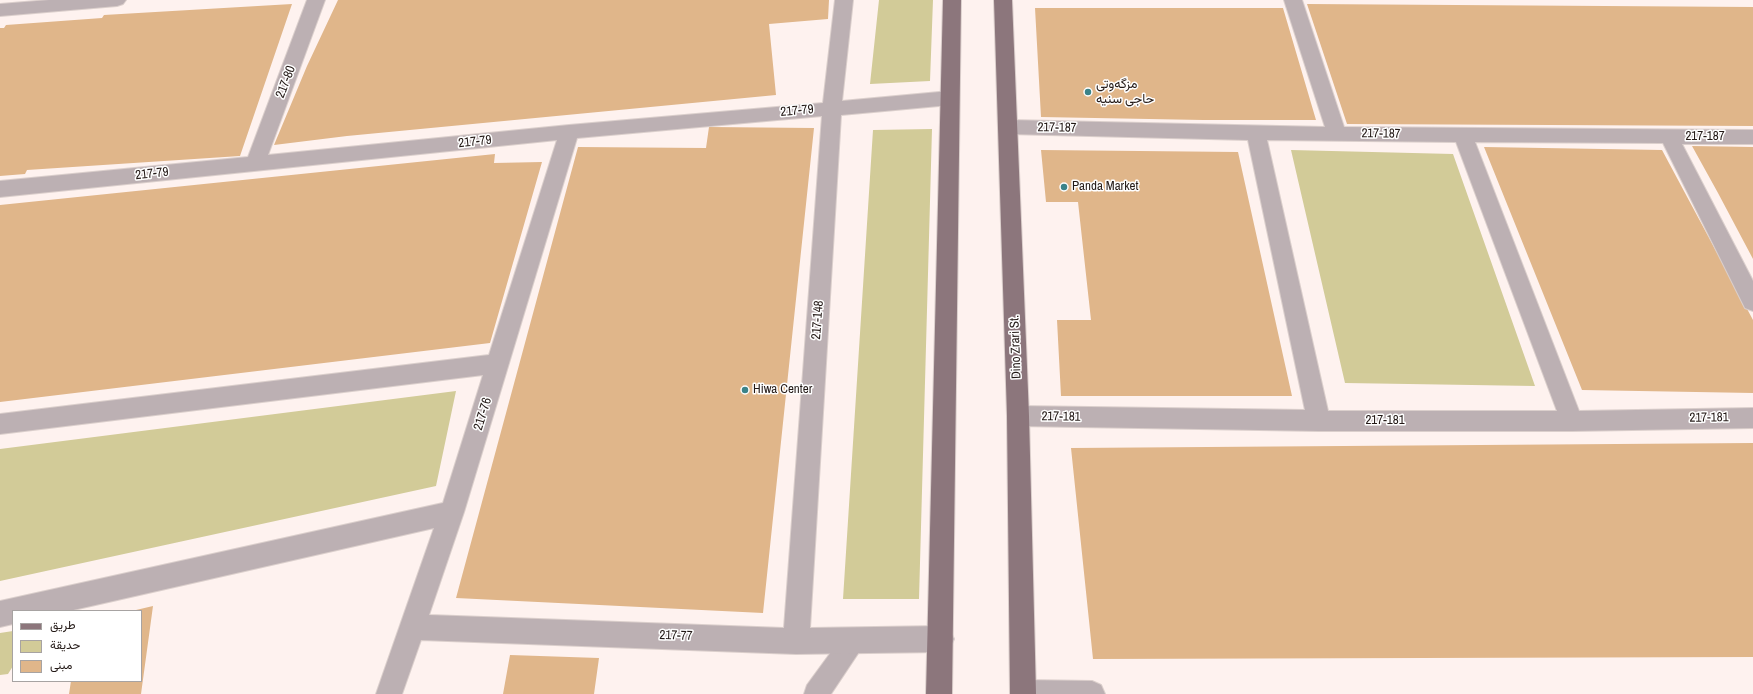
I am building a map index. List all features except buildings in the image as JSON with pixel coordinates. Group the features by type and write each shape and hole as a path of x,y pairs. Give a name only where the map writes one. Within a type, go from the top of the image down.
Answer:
{"main road":[{"path":"939,694 952,0"},
{"name":"Dino Zrari St.","path":"1003,0 1009,127 1018,416 1023,694"}],"street":[{"path":"0,10 116,0"},
{"name":"217-80","path":"255,164 316,0"},
{"name":"217-148","path":"796,641 832,108 844,0"},
{"path":"1293,0 1337,134"},
{"name":"217-79","path":"0,189 569,132 950,98"},
{"name":"217-187","path":"1009,127 1464,136 1669,138 1753,137"},
{"name":"217-76","path":"389,694 452,512 569,132"},
{"path":"1256,133 1319,421"},
{"path":"1464,136 1572,421"},
{"path":"1669,138 1753,302"},
{"path":"0,424 499,363"},
{"name":"217-181","path":"1018,416 1319,421 1572,421 1753,418"},
{"path":"18,610 452,512"},
{"path":"0,614 12,611"},
{"name":"217-77","path":"412,627 796,641 941,639"},
{"path":"1023,694 1092,694"}],"lane":[{"path":"816,694 853,641"}],"green space":[{"path":"879,0 933,0 930,81 870,84"},
{"path":"932,129 919,599 843,599 873,130"},
{"path":"1291,150 1453,154 1535,386 1345,383"},
{"path":"456,391 436,486 0,581 0,449"},
{"path":"12,631 12,668 8,674 0,675 0,633"}],"place":[{"name":"مزگەوتی حاجی سنیە","path":"1088,92"},
{"name":"Panda Market","path":"1064,187"},
{"name":"Hiwa Center","path":"745,390"}]}
